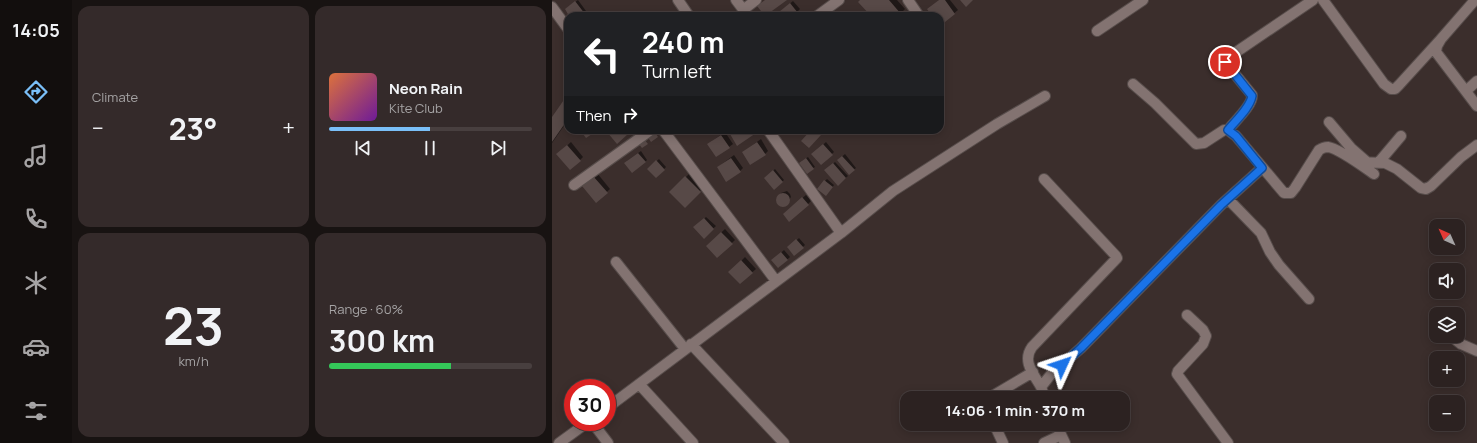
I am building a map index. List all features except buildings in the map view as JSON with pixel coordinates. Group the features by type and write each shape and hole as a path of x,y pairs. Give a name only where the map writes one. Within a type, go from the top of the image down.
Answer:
{"street":[{"path":"678,0 686,12"},
{"path":"736,0 744,12"},
{"path":"746,12 756,0"},
{"path":"822,12 839,0"},
{"path":"908,0 916,12"},
{"path":"1097,31 1143,0"},
{"path":"1134,84 1196,144 1204,143 1224,130 1228,130 1251,101 1252,96 1226,64 1226,59 1313,0"},
{"path":"1323,0 1384,84 1391,89 1395,89 1399,85 1475,0"},
{"path":"552,7 564,24"},
{"path":"1441,39 1437,46 1436,52 1477,106"},
{"path":"1466,91 1477,81"},
{"path":"616,401 841,233 892,191 997,124 1045,96"},
{"path":"1329,122 1351,148 1367,162"},
{"path":"1228,130 1236,136 1282,191 1288,194 1295,188 1319,150 1322,148 1331,148 1357,162 1374,174"},
{"path":"574,184 645,134"},
{"path":"666,134 776,282"},
{"path":"771,134 841,233"},
{"path":"1379,162 1401,136"},
{"path":"1357,162 1385,163 1397,168 1421,188 1426,189 1461,157 1477,145"},
{"path":"1041,387 1052,373 1081,348 1228,199 1262,168"},
{"path":"1042,391 1027,360 1028,353 1032,346 1117,258 1044,179"},
{"path":"1228,199 1261,233 1270,252 1279,265 1309,299"},
{"path":"616,262 688,347 784,443"},
{"path":"1187,315 1203,330 1206,336 1204,344 1178,371 1177,374 1228,443"},
{"path":"1459,343 1477,351"},
{"path":"1002,391 1033,372"},
{"path":"640,384 693,443"},
{"path":"559,443 576,431"},
{"path":"599,431 608,443"},
{"path":"998,431 1004,443"},
{"path":"1044,443 1063,439"}],"route":[{"path":"1062,365 1081,348 1221,205 1262,168 1236,136 1228,130 1248,106 1251,101 1252,94 1225,62"}]}
